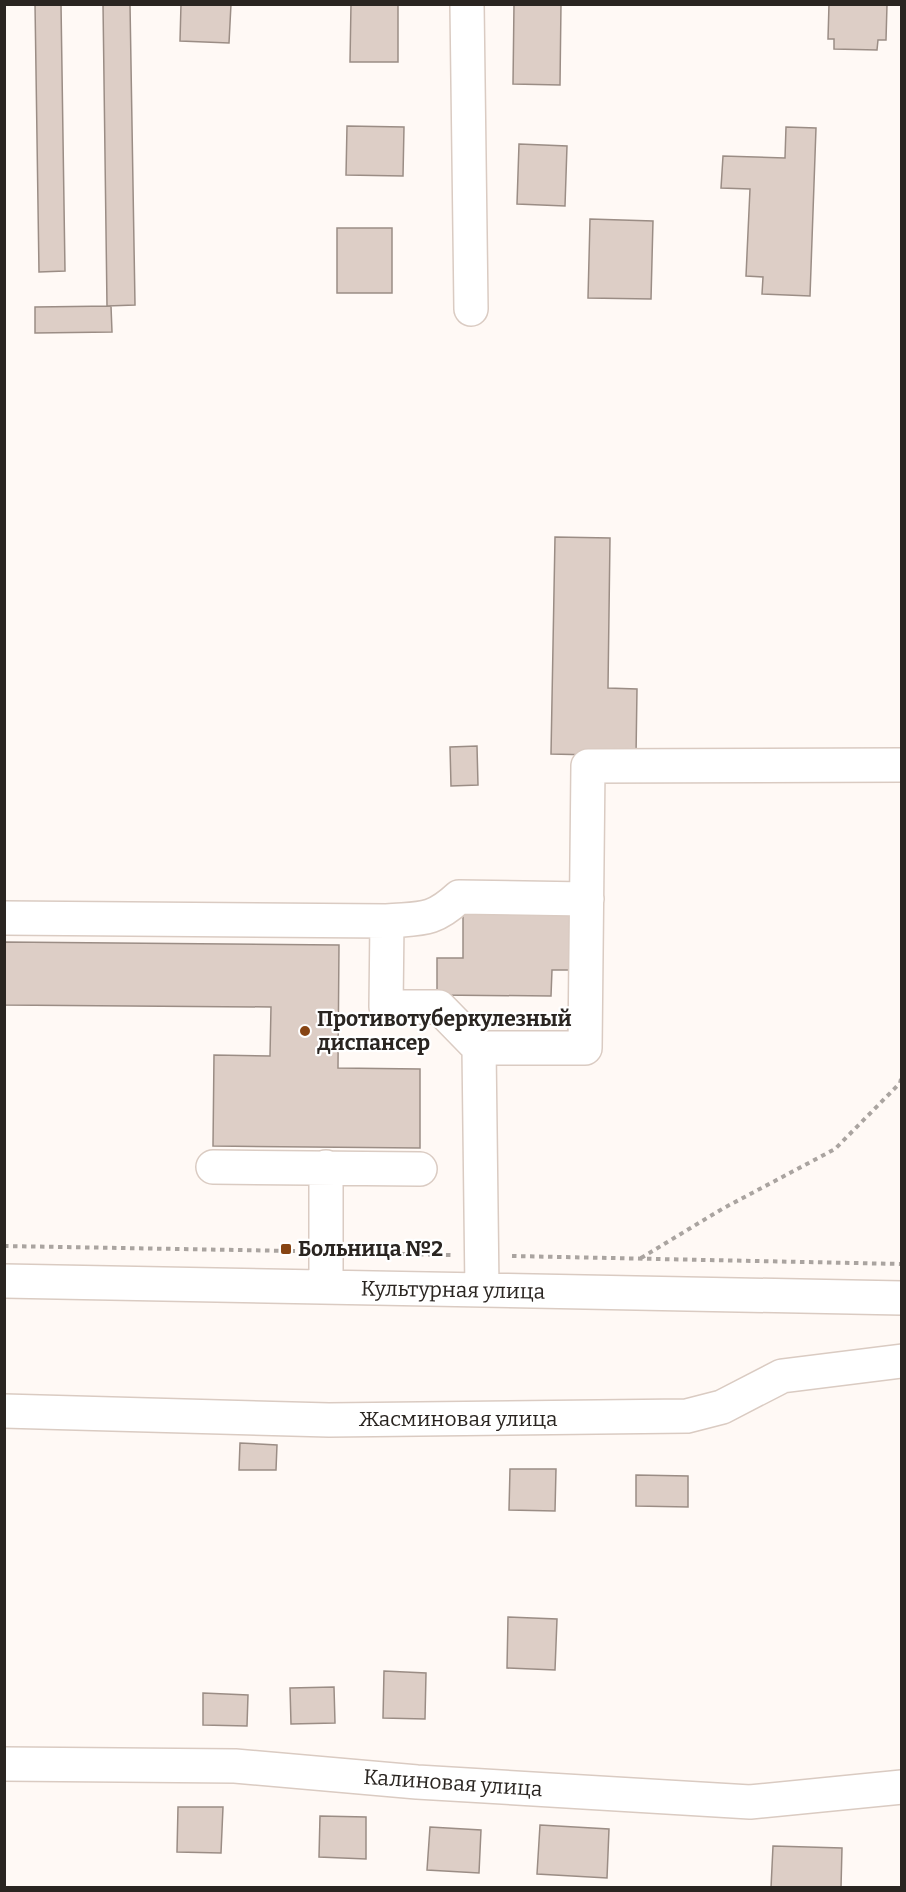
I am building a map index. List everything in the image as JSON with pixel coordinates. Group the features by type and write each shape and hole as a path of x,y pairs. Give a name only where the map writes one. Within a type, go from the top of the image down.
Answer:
{"street":[{"path":"468,4 471,309"},
{"path":"479,1048 585,1048 588,766 902,765"},
{"path":"4,918 387,921 430,918 447,908 459,897 586,899"},
{"path":"387,921 386,1007 439,1007 479,1048 482,1290"},
{"path":"213,1167 420,1169"},
{"path":"326,1167 326,1287"},
{"name":"Культурная улица","path":"4,1281 902,1298"},
{"name":"Жасминовая улица","path":"4,1411 329,1420 687,1416 722,1407 782,1376 902,1361"},
{"name":"Калиновая улица","path":"4,1764 235,1766 417,1782 750,1802 902,1786"}],"path":[{"path":"640,1258 722,1209 835,1149 900,1083 902,1075"}],"building":[{"path":"35,4 61,4 65,271 39,272"},
{"path":"103,4 130,4 135,305 107,306"},
{"path":"181,4 231,4 229,43 180,41"},
{"path":"351,4 398,4 398,62 350,62"},
{"path":"514,4 561,4 560,85 513,84"},
{"path":"829,4 887,5 886,40 878,40 877,50 834,49 834,39 828,39"},
{"path":"347,126 404,127 403,176 346,175"},
{"path":"786,127 816,128 810,296 762,294 763,277 746,276 750,189 721,188 723,156 785,158"},
{"path":"519,144 567,146 565,206 517,204"},
{"path":"590,219 653,221 651,299 588,298"},
{"path":"337,228 392,228 392,293 337,293"},
{"path":"111,306 112,332 35,333 35,307"},
{"path":"555,537 610,538 608,688 637,689 636,756 551,754"},
{"path":"477,746 478,785 451,786 450,747"},
{"path":"463,912 577,912 576,970 552,970 551,996 437,995 437,958 463,958"},
{"name":"Противотуберкулезный диспансер","path":"4,942 339,945 338,1068 420,1069 420,1148 213,1146 214,1055 270,1056 271,1007 4,1005"},
{"path":"240,1443 277,1445 276,1470 239,1470"},
{"path":"510,1469 556,1469 555,1511 509,1510"},
{"path":"636,1475 688,1476 688,1507 636,1506"},
{"path":"508,1617 557,1619 555,1670 507,1668"},
{"path":"384,1671 426,1673 425,1719 383,1718"},
{"path":"334,1687 335,1723 291,1724 290,1688"},
{"path":"203,1693 248,1695 247,1726 203,1725"},
{"path":"178,1807 223,1807 221,1853 177,1852"},
{"path":"320,1816 366,1817 366,1859 319,1857"},
{"path":"540,1825 609,1829 607,1878 537,1874"},
{"path":"430,1827 481,1830 479,1873 427,1870"},
{"path":"773,1846 842,1848 841,1888 771,1888"}],"place":[{"name":"Противотуберкулезный диспансер","path":"305,1031"},
{"name":"Больница №2","path":"286,1249"}]}
